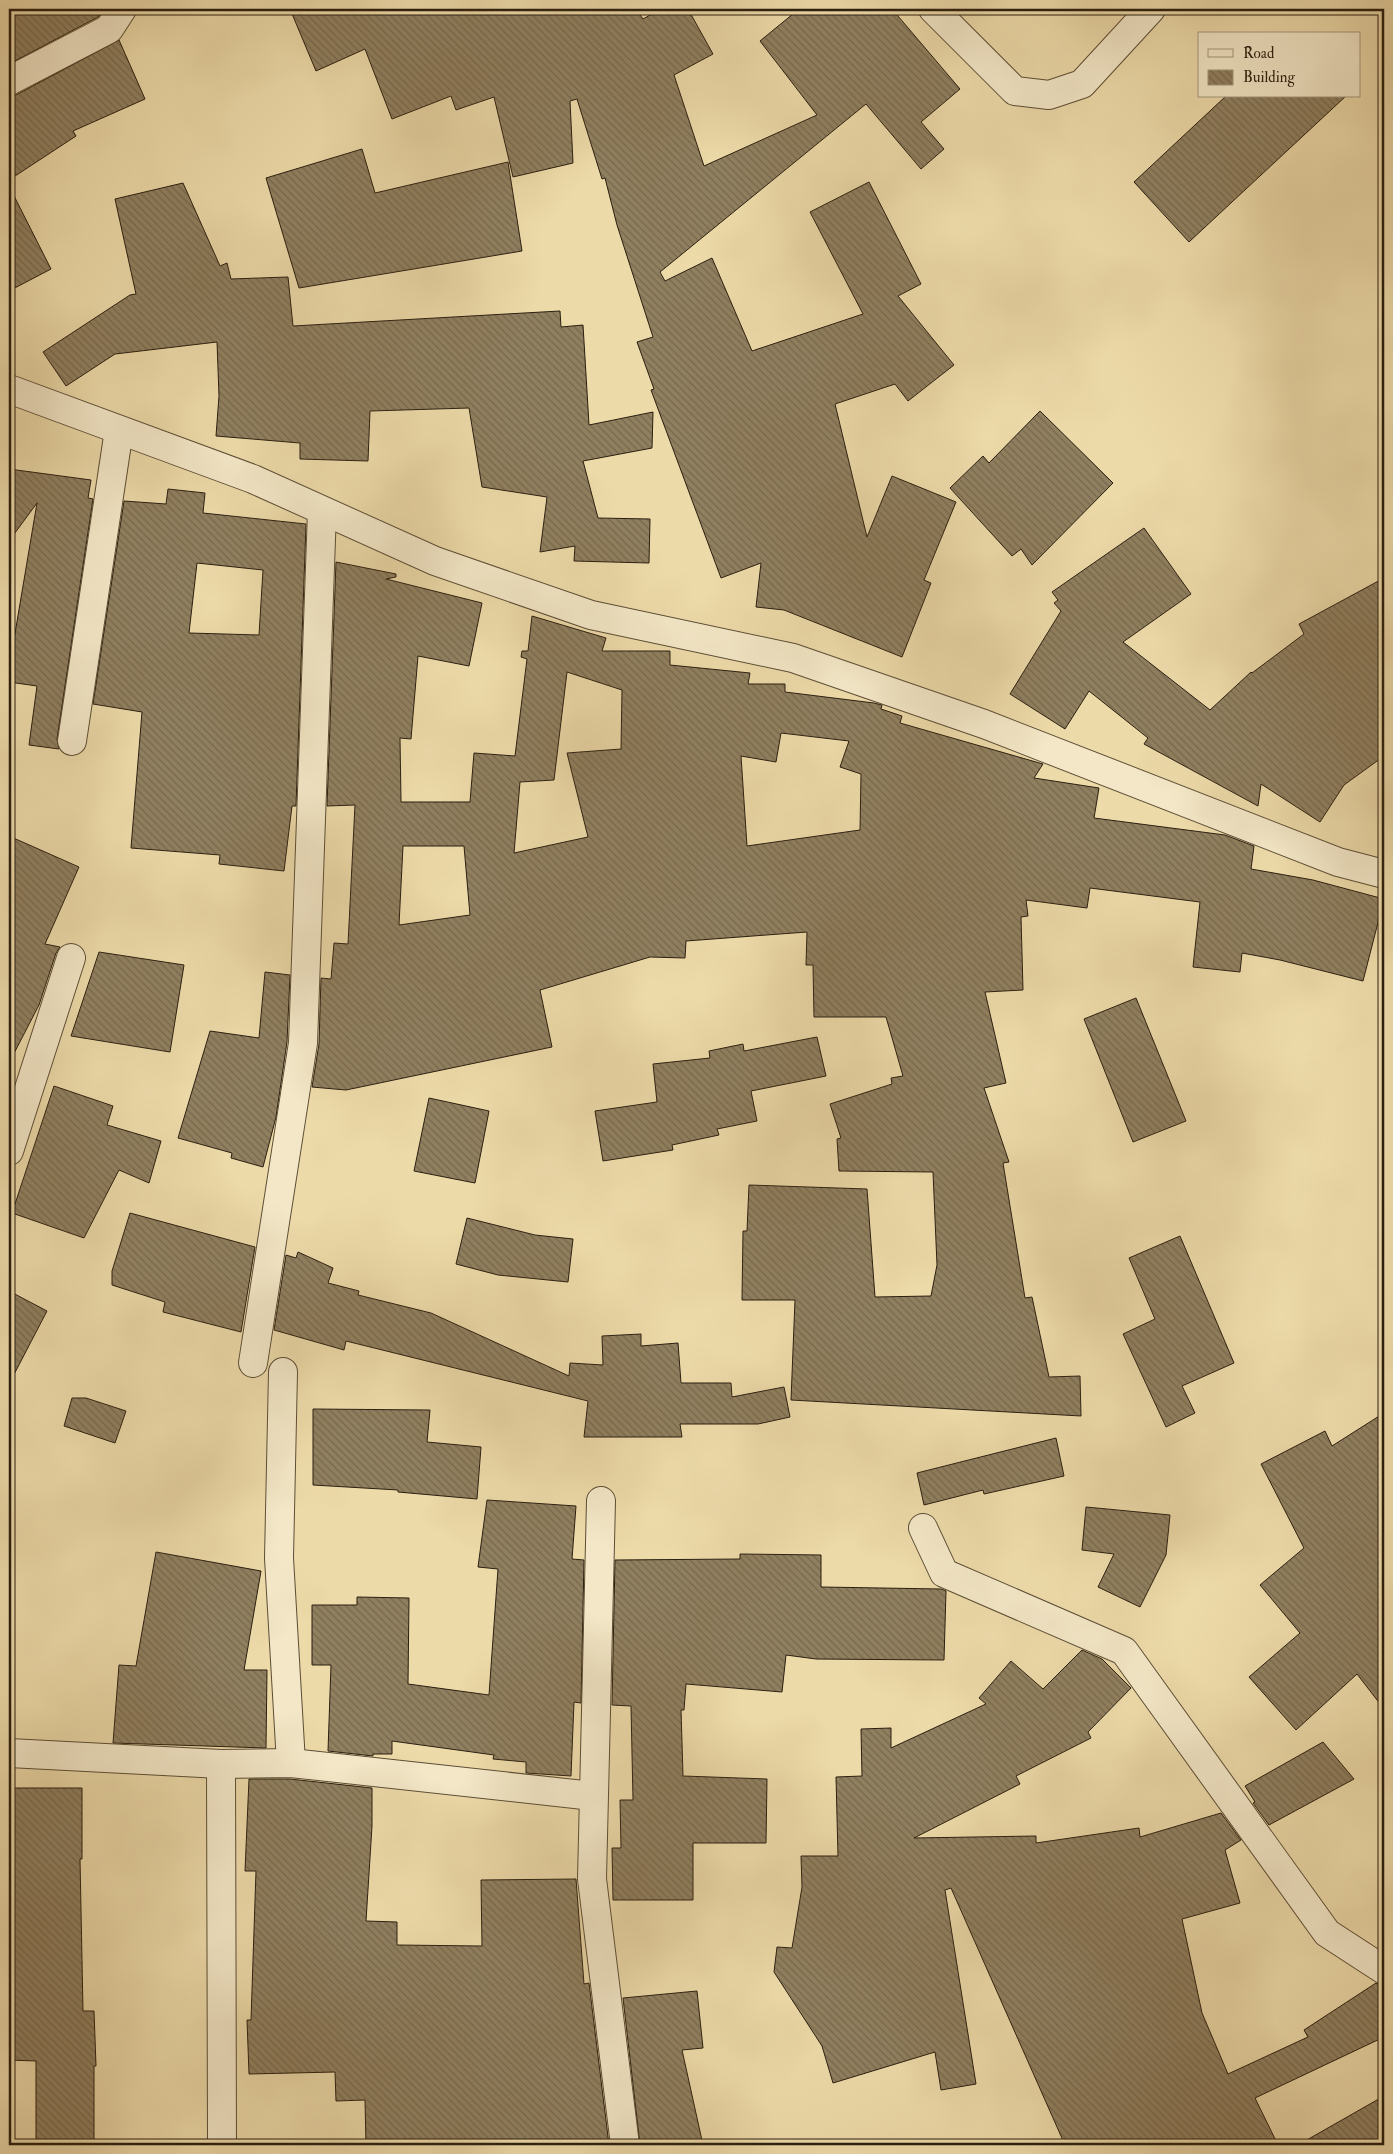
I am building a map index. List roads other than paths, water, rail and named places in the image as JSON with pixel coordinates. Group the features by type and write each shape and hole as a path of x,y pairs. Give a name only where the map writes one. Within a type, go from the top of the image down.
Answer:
{"street":[{"path":"9,81 109,29 122,9"},
{"path":"934,9 1015,91 1049,96 1082,84 1151,9"},
{"path":"9,389 253,479 435,561 592,615 793,658 984,724 1338,862 1384,874"},
{"path":"72,741 119,430"},
{"path":"253,1363 303,1043 322,511"},
{"path":"9,1151 71,958"},
{"path":"283,1372 279,1558 291,1763"},
{"path":"601,1501 592,1879 625,2145"},
{"path":"923,1528 944,1573 1124,1651 1327,1933 1384,1969"},
{"path":"9,1753 221,1764 291,1763 593,1796"},
{"path":"221,1764 222,2145"}]}
